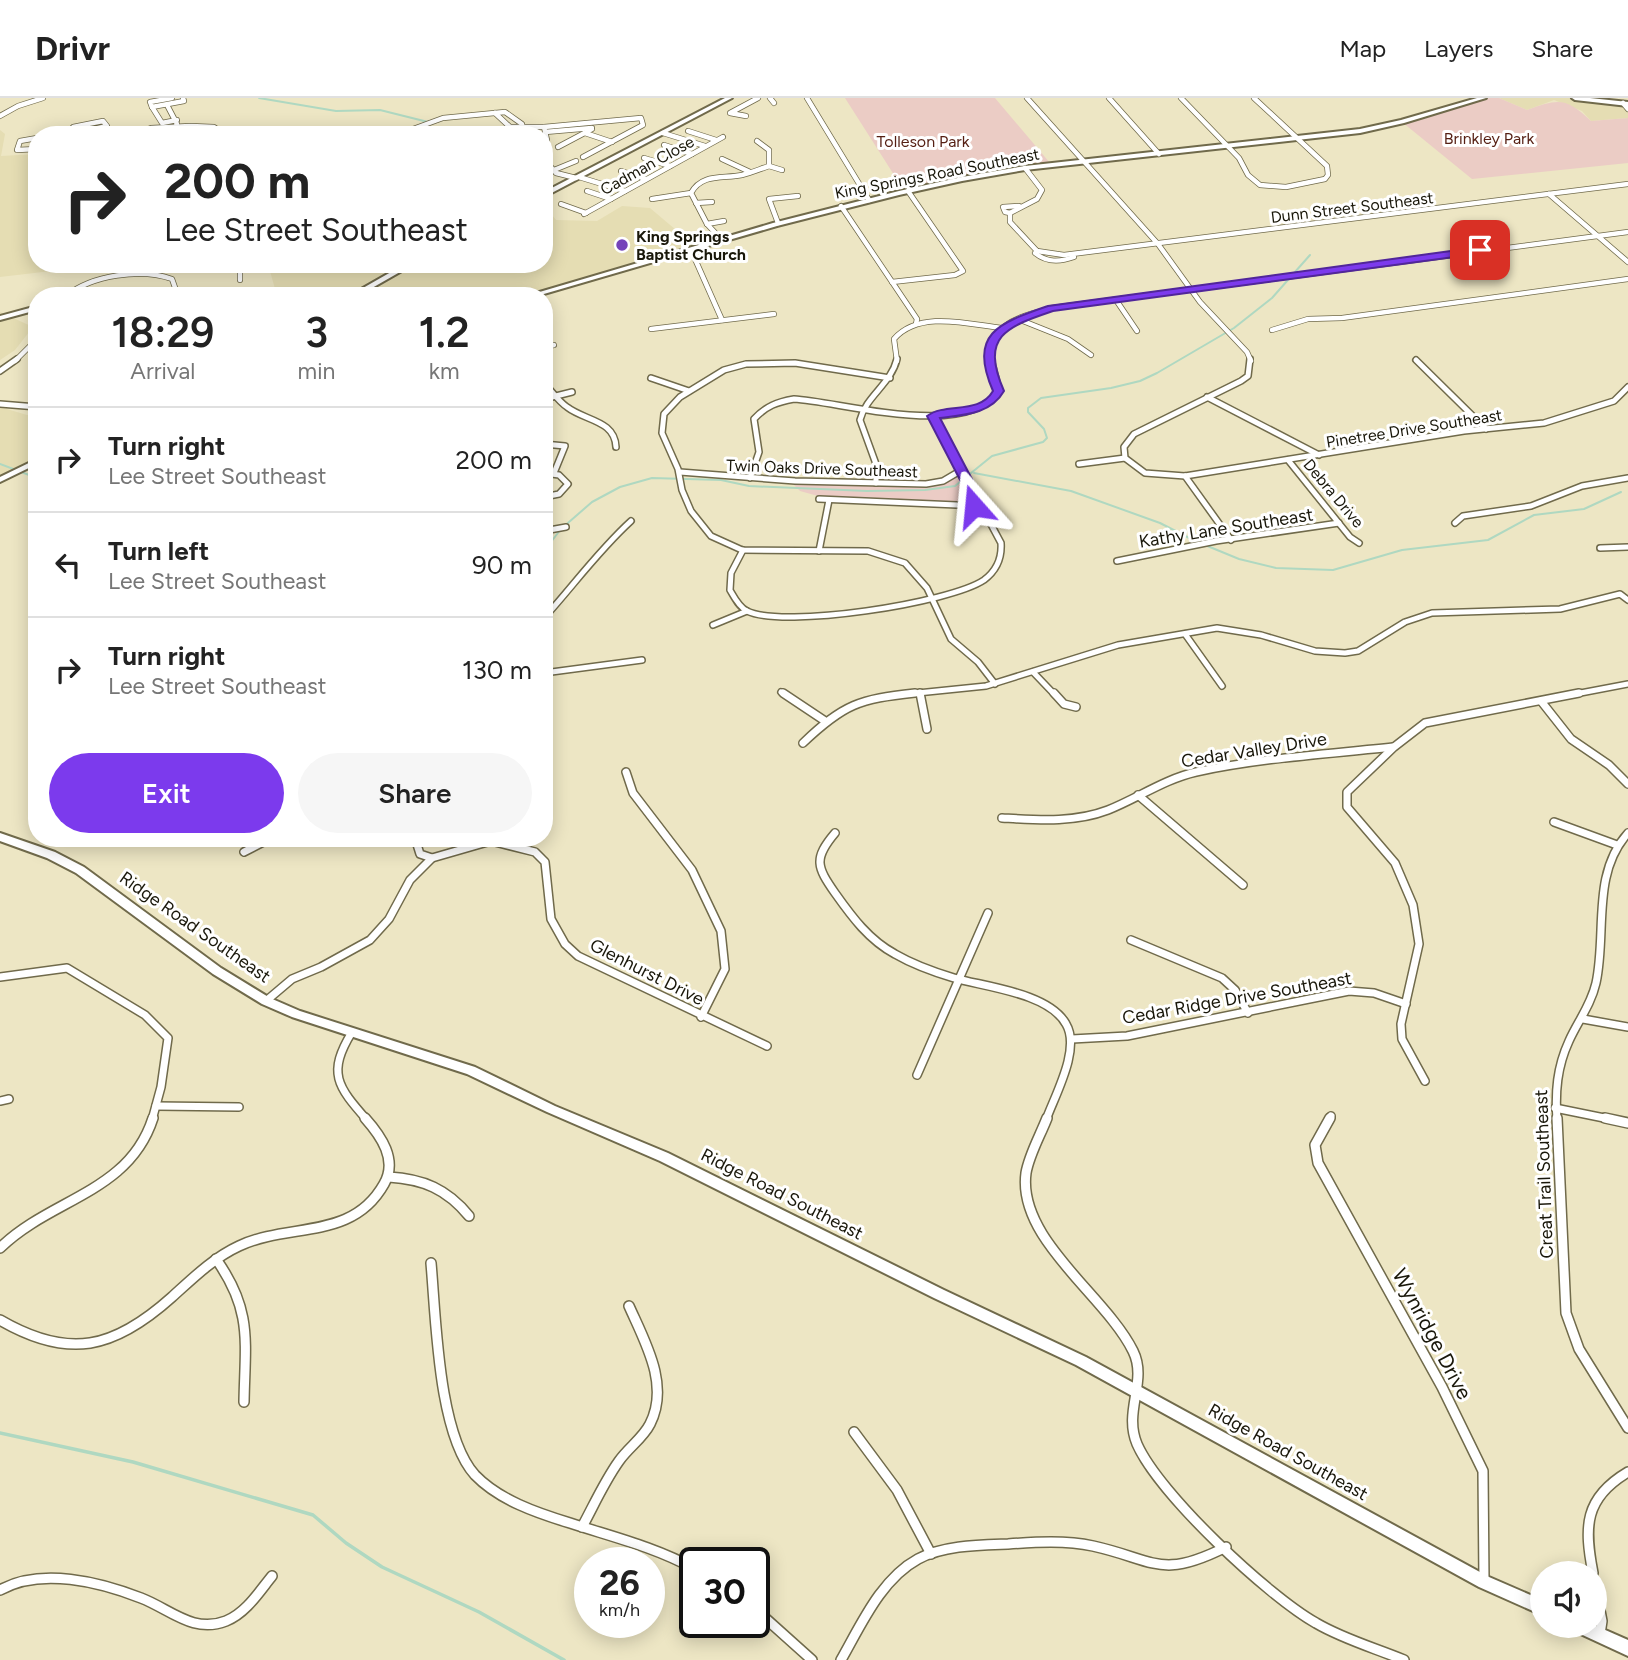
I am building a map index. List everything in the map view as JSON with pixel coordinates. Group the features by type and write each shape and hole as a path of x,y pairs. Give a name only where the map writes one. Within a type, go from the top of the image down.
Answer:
{"street":[{"path":"0,116 18,106 43,98"},
{"path":"172,98 150,102 162,123 177,120"},
{"path":"152,107 184,101 183,98"},
{"path":"732,114 731,111 758,98"},
{"path":"771,98 774,103"},
{"path":"807,98 869,200"},
{"path":"1027,98 1158,244 1200,302 1247,352 1251,361 1248,376 1232,387 1133,434 1124,447 1125,458 1138,470 1150,475 1185,476 1319,455"},
{"path":"1109,98 1159,153"},
{"path":"1181,98 1239,158 1248,175 1260,185 1286,187 1325,179 1328,175 1327,166 1254,98"},
{"name":"King Springs Road Southeast","path":"553,289 778,223 908,191 1026,168 1297,139 1385,126 1483,98"},
{"path":"1575,98 1627,104"},
{"path":"1593,98 1627,104"},
{"path":"553,190 728,99 743,104"},
{"path":"167,105 178,126"},
{"path":"420,126 436,119 507,112 522,126"},
{"path":"495,113 508,126"},
{"path":"725,118 732,114 746,116"},
{"path":"553,128 592,121 641,118 643,125 583,156"},
{"path":"78,126 103,121 107,125 104,126"},
{"path":"592,121 592,128"},
{"path":"553,129 592,128"},
{"path":"558,147 592,128"},
{"path":"688,131 716,140"},
{"path":"585,133 612,142"},
{"path":"663,133 706,146"},
{"name":"Cadman Close","path":"561,204 585,213 723,137"},
{"path":"28,140 20,141 17,150 28,149"},
{"path":"757,141 769,150 769,161"},
{"path":"664,145 692,154"},
{"path":"644,158 670,166"},
{"path":"722,159 750,173"},
{"path":"554,170 576,161"},
{"path":"769,161 782,170"},
{"path":"722,239 707,224 691,193 693,186 701,180 750,173 769,161"},
{"path":"1021,206 1003,207 1005,212 1010,213 1037,199 1042,190 1026,168"},
{"path":"554,170 625,191"},
{"path":"621,171 646,179"},
{"path":"694,176 701,180"},
{"name":"Dunn Street Southeast","path":"1010,213 1010,222 1037,251 1035,253 1049,261 1058,261 1079,255 1158,244 1628,184"},
{"path":"587,191 611,199"},
{"path":"892,282 955,275 963,271 908,191"},
{"path":"652,199 663,193 691,193"},
{"path":"1549,194 1628,262"},
{"path":"778,223 769,199 798,196"},
{"path":"696,203 712,202"},
{"path":"841,206 917,318 916,324"},
{"path":"707,224 724,221"},
{"path":"750,478 759,452 754,419 764,408 777,402 801,400 862,411 933,416 974,410 994,399 999,391 990,372 988,354 992,339 1001,328 1018,319 1051,308 1628,232"},
{"path":"691,250 722,320"},
{"path":"240,273 240,280"},
{"path":"369,287 394,273"},
{"path":"77,287 89,282 155,274 172,279 175,287"},
{"path":"1272,330 1308,319 1342,318 1628,279"},
{"path":"1116,300 1137,331"},
{"path":"0,318 28,311"},
{"path":"651,329 774,314"},
{"path":"1018,319 1068,339 1091,355"},
{"path":"876,483 873,452 860,423 862,411 890,378 898,359 894,339 901,328 916,324 945,323 1001,328"},
{"path":"0,371 28,349"},
{"path":"1416,360 1486,429"},
{"path":"890,378 816,364 783,363 721,371 689,391 662,418 665,443 680,472 681,489 698,524 713,538 743,550 871,553 897,559 915,572 956,646 978,661 995,684"},
{"path":"650,377 689,391"},
{"name":"Pinetree Drive Southeast","path":"1208,397 1319,455 1544,422 1614,401 1628,387"},
{"path":"553,392 580,416 611,429 617,440 616,447"},
{"path":"553,397 572,392"},
{"path":"0,404 28,406"},
{"path":"743,550 731,573 729,585 733,596 747,611 773,618 792,618 931,597 976,585 990,575 1000,561 1001,543 960,471 933,416"},
{"path":"553,445 565,446 554,473 567,480 567,488 553,495"},
{"path":"1079,464 1125,458"},
{"name":"Debra Drive","path":"1288,460 1339,523 1359,543"},
{"path":"0,480 28,466"},
{"name":"Twin Oaks Drive Southeast","path":"680,472 750,478 932,484 960,471"},
{"path":"1185,476 1231,540"},
{"path":"1455,523 1463,516 1531,506 1582,486 1628,478"},
{"path":"819,499 980,506"},
{"path":"819,551 829,500"},
{"path":"553,608 592,565 611,539 631,522"},
{"name":"Kathy Lane Southeast","path":"1117,561 1339,523"},
{"path":"553,529 566,527"},
{"path":"1600,548 1628,547"},
{"path":"803,743 825,722 850,705 890,696 995,684 1099,649 1185,634 1232,629 1315,651 1345,653 1359,651 1405,622 1432,613 1548,610 1620,594 1628,600"},
{"path":"713,625 747,611"},
{"path":"1185,634 1222,686"},
{"path":"553,672 642,660"},
{"path":"1033,672 1064,704 1076,707"},
{"path":"1425,1082 1402,1039 1401,1024 1419,944 1413,905 1395,863 1354,818 1345,800 1352,786 1425,723 1628,684"},
{"path":"781,692 825,722"},
{"path":"920,694 927,729"},
{"path":"1541,701 1571,739 1609,765 1628,783"},
{"name":"Cedar Valley Drive","path":"1002,818 1059,821 1082,818 1108,810 1166,780 1195,772 1290,757 1394,747"},
{"path":"626,772 627,786 635,799 677,848 722,928 725,971 701,1017"},
{"path":"1138,795 1243,886"},
{"path":"1554,822 1617,845"},
{"name":"Creat Trail Southeast","path":"1628,833 1617,845 1607,873 1596,982 1583,1020 1569,1041 1555,1086 1566,1313 1579,1349 1628,1428"},
{"path":"835,834 823,846 818,858 819,869 850,914 876,942 910,962 1032,998 1049,1006 1064,1018 1072,1039 1072,1049 1025,1174 1026,1196 1033,1216 1047,1239 1130,1345 1138,1364 1131,1414 1139,1448 1157,1478 1248,1571 1316,1623 1404,1660"},
{"name":"Ridge Road Southeast","path":"0,837 28,847"},
{"name":"Ridge Road Southeast","path":"28,847 80,870 217,971 266,1001 296,1014 471,1070 551,1109 664,1157 1136,1390 1484,1582 1530,1603"},
{"path":"244,852 254,847"},
{"path":"266,1001 292,979 321,967 370,940 389,919 410,880 432,858 420,854 416,847"},
{"name":"Glenhurst Drive","path":"432,858 470,847"},
{"name":"Glenhurst Drive","path":"520,847 535,852 545,862 551,919 565,944 578,956 701,1017 767,1046"},
{"path":"917,1075 988,914"},
{"path":"1131,940 1222,978 1235,990 1248,1013"},
{"path":"0,977 67,968 145,1015 168,1038 168,1054 156,1106 142,1145 126,1166 21,1229 0,1248"},
{"name":"Cedar Ridge Drive Southeast","path":"1072,1039 1127,1036 1349,991 1374,993 1406,1004"},
{"path":"1583,1020 1628,1027"},
{"path":"0,1320 50,1343 64,1346 108,1341 149,1315 216,1259 238,1246 266,1236 347,1222 365,1210 388,1177 390,1165 388,1151 344,1093 335,1076 336,1056 352,1032"},
{"path":"156,1106 239,1107"},
{"path":"1555,1108 1628,1123"},
{"name":"Wynridge Drive","path":"1331,1116 1315,1145 1318,1163 1443,1387 1483,1471 1484,1582"},
{"path":"388,1177 428,1182 447,1191 470,1216"},
{"path":"216,1259 236,1291 240,1305 244,1402"},
{"path":"430,1263 446,1398 455,1437 468,1467 491,1487 515,1500 679,1562"},
{"path":"582,1527 622,1457 651,1422 656,1406 656,1382 651,1356 629,1306"},
{"path":"854,1432 885,1467 909,1506 931,1554"},
{"path":"1591,1561 1587,1542 1590,1510 1604,1487 1628,1472"},
{"path":"841,1660 888,1585 919,1558 931,1554 987,1544 1084,1544 1160,1566 1177,1566 1200,1560 1226,1547"},
{"path":"0,1590 13,1582 27,1579 67,1581 142,1598 187,1624 206,1626 230,1619 247,1605 272,1576"},
{"path":"770,1622 812,1660"},
{"path":"1605,1638 1628,1648"}],"shaded area":[{"path":"1499,98 1604,98 1628,101 1628,118 1591,121 1582,111 1554,100 1527,110"},
{"path":"0,130 5,134 1,156 28,154 28,273 34,273 0,277"},
{"path":"622,206 650,208 695,246 553,288 274,287 271,273 553,273 553,216 556,220 597,221"},
{"path":"0,312 28,325 28,333 15,350 0,360"},
{"path":"0,407 28,415 28,464 0,478"}],"green space":[{"name":"Tolleson Park","path":"845,98 995,98 1050,163 1007,168 903,189"},
{"name":"Brinkley Park","path":"1483,98 1499,98 1527,110 1547,103 1562,102 1575,108 1591,121 1628,118 1628,163 1472,179 1402,122"},
{"path":"957,476 973,504 818,496 800,491 792,483 925,487 942,484"}],"waterway":[{"path":"259,98 336,111 380,110 428,122"},
{"path":"553,539 592,502 620,487 652,478 721,480 749,486 867,491 925,490 955,486 992,456 1043,442 1047,438 1044,429 1028,412 1028,408 1041,398 1111,388 1140,381 1157,373 1234,328 1272,298 1310,255"},
{"path":"0,464 28,475"},
{"path":"974,473 1071,491 1160,523 1199,543"},
{"path":"1205,545 1239,559 1276,568 1333,570 1402,550 1488,540 1534,515 1584,509 1621,492"},
{"path":"0,1433 133,1462 313,1515 346,1543 382,1567 479,1612 564,1660"}],"place":[{"name":"King Springs Baptist Church","path":"622,245"}],"route":[{"path":"974,506 980,506 933,416 974,410 994,399 999,391 990,372 989,345 998,331 1011,322 1051,308 1480,250"}]}
